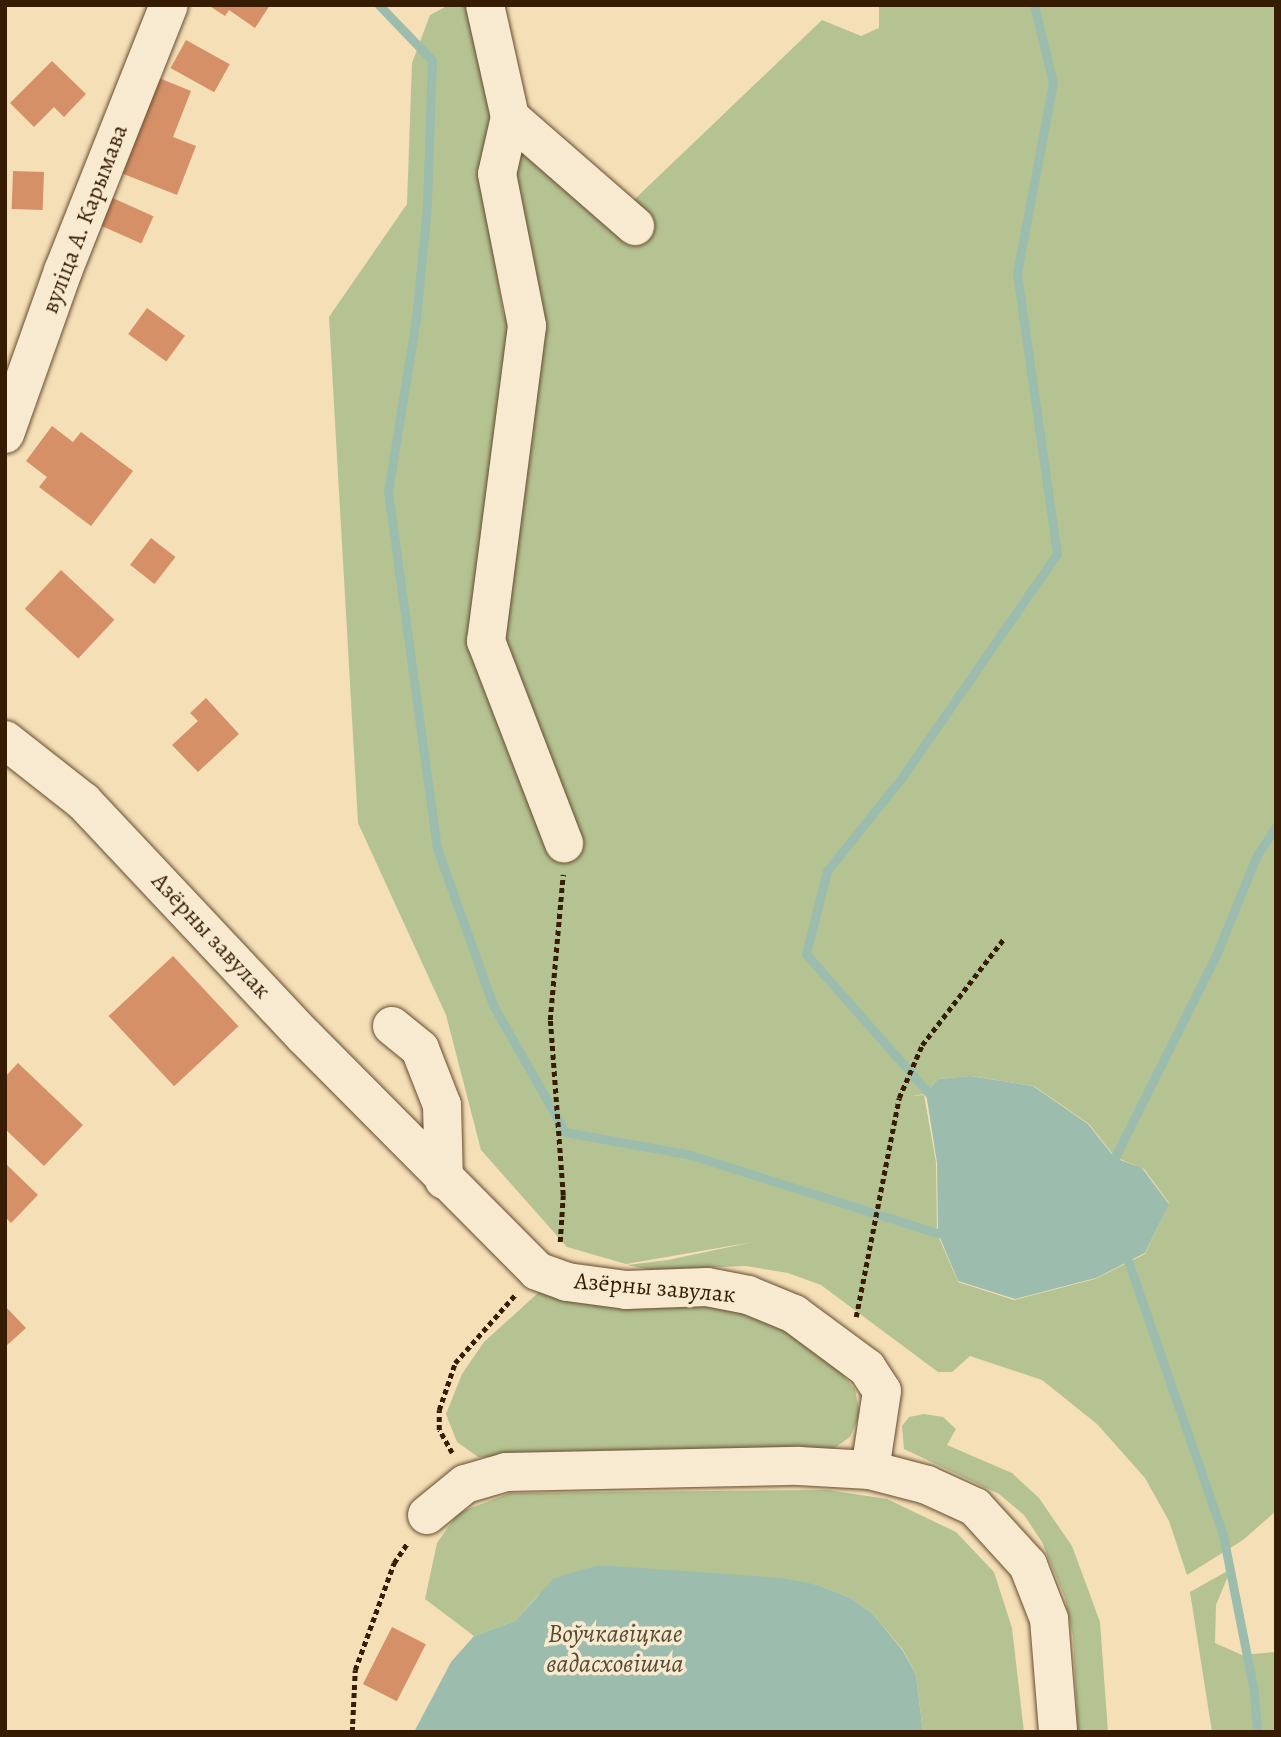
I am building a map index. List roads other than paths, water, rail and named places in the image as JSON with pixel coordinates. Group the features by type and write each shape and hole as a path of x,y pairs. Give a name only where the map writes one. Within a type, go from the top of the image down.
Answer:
{"street":[{"name":"вуліца А. Карымава","path":"5,434 63,271 169,5"},
{"path":"485,5 510,117 497,174 527,326 486,640 564,843"},
{"path":"510,117 635,226"},
{"name":"Азёрны завулак","path":"5,740 84,802 444,1180 547,1275 626,1290 707,1287 748,1295 794,1314 867,1368 883,1391 870,1470"},
{"path":"392,1026 420,1049 442,1105 444,1180"},
{"path":"427,1515 465,1484 506,1472 799,1466 870,1470 927,1485 975,1507 1028,1565 1049,1619 1058,1732"}],"water":[{"path":"970,1076 1033,1086 1088,1124 1115,1158 1142,1168 1169,1204 1145,1253 1096,1278 1015,1299 958,1281 938,1233 937,1163 926,1093 938,1079"},
{"name":"Воўчкавіцкае вадасховішча","path":"599,1565 782,1578 818,1585 849,1597 873,1614 903,1651 916,1675 923,1732 414,1732 451,1662 474,1636 515,1621 554,1578"}],"waterway":[{"path":"379,5 432,60 427,206 416,319 388,491 437,848 493,1005 565,1132 691,1155 937,1233 948,1231"},
{"path":"933,1098 806,954 827,871 903,776 1057,554 1017,273 1053,83 1034,5"},
{"path":"1116,1168 1115,1157 1216,955 1257,855 1276,827"},
{"path":"1125,1252 1223,1535 1254,1692 1257,1732"}]}
